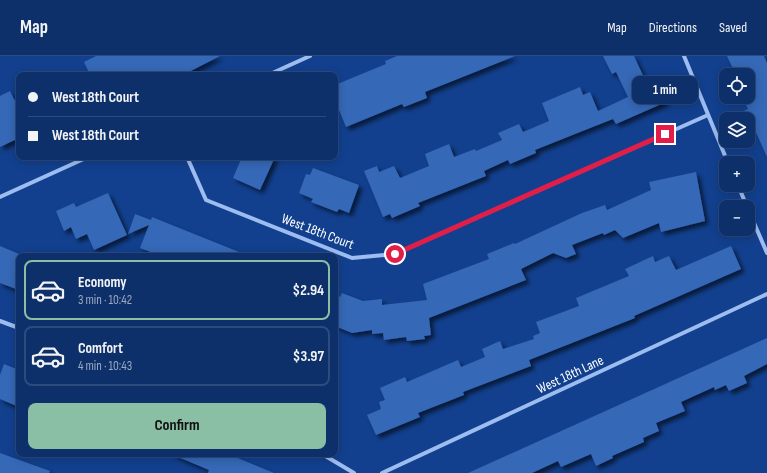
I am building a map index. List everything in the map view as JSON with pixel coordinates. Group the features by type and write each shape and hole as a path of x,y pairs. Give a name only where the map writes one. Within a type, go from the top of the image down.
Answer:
{"street":[{"path":"275,72 310,56"},
{"path":"684,56 725,156"},
{"name":"West 18th Court","path":"188,160 206,200 352,258 388,255 395,254 708,115"},
{"path":"0,197 81,160"},
{"path":"755,225 767,253"},
{"name":"West 18th Lane","path":"382,473 767,294"},
{"path":"0,321 16,327"},
{"path":"327,457 354,473"}],"building":[{"path":"96,56 220,56 189,72 89,72 84,62"},
{"path":"397,56 515,56 425,92 427,98 404,107 402,104 346,127 338,107 338,84 386,64 385,61"},
{"path":"603,56 634,56 647,84 649,83 653,92 660,89 666,102 616,124 613,119 575,134 535,150 536,153 510,164 508,160 484,171 486,176 418,203 420,206 392,218 390,214 383,217 364,171 377,166 379,172 394,166 400,178 429,166 425,154 449,144 454,157 475,149 476,151 502,140 498,133 519,124 523,132 549,121 542,103 580,87 583,95 590,92 598,111 628,97 616,72 612,74"},
{"path":"727,56 764,56 767,63 767,157 755,130 755,112 741,112 748,109 746,105 755,104 755,68 733,68"},
{"path":"10,91 16,103 16,139 0,147 0,96"},
{"path":"241,160 274,160 260,190 233,178"},
{"path":"313,168 359,185 349,213 339,209 337,212 311,202 313,199 299,193 306,174 310,175"},
{"path":"696,172 705,221 661,232 659,223 623,238 615,230 572,245 576,254 566,258 553,253 521,269 526,280 429,318 431,335 424,336 425,339 407,341 406,337 384,340 383,333 372,334 372,330 352,333 338,327 338,297 340,297 342,293 363,301 382,299 382,305 427,300 423,284 489,259 487,254 514,243 515,244 582,213 605,205 607,210 651,190 649,182"},
{"path":"108,193 127,235 94,250 87,234 76,239 71,227 64,231 56,211 74,203 76,207"},
{"path":"135,214 151,220 152,217 242,253 153,253 140,248 149,225 128,234"},
{"path":"0,246 17,253 16,289 0,283"},
{"path":"731,246 741,269 634,316 635,318 529,360 531,366 463,392 464,395 418,413 420,417 376,435 367,415 381,409 379,402 385,400 380,388 405,377 407,382 458,360 461,367 485,357 482,349 500,341 503,349 534,339 533,336 540,333 536,322 579,306 576,298 629,276 625,269 653,256 655,262 669,256 676,270"},
{"path":"767,338 767,364 744,376 747,383 729,391 726,385 715,390 714,387 681,402 685,411 656,423 659,431 643,438 644,442 612,456 613,458 596,466 591,454 561,467 558,461 532,473 468,473"},
{"path":"4,364 16,369 16,406 0,399 0,375"},
{"path":"0,453 50,471 49,473 0,473"},
{"path":"178,457 235,457 274,473 208,473 209,470"}],"route":[{"path":"395,254 665,134"}]}
